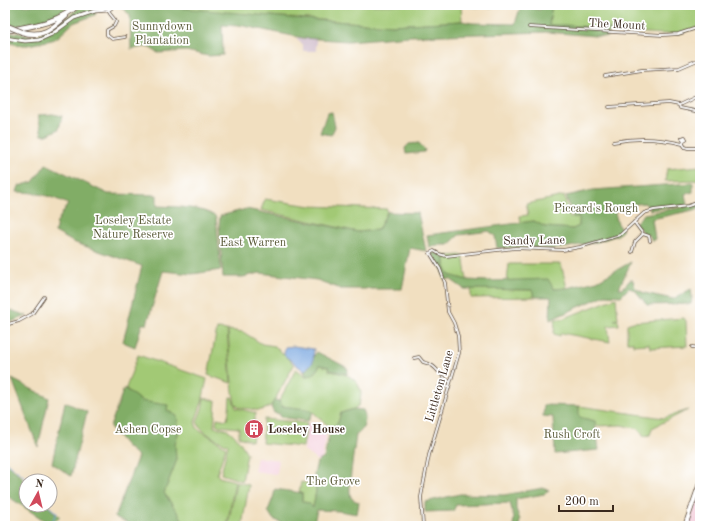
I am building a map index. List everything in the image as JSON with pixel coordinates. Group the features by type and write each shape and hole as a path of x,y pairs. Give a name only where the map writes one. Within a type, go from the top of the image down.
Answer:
{"highway":[{"path":"5,30 42,24 60,18 76,6"},
{"path":"5,25 22,32 34,34 49,30 76,6"}],"main road":[{"path":"685,526 700,483"}],"street":[{"path":"108,10 111,8 111,5"},
{"path":"108,10 116,22 114,26 107,30 107,35 112,39 125,37"},
{"path":"5,38 28,41 41,39 52,34 74,18 95,11 108,10"},
{"name":"The Mount","path":"529,27 608,33 667,35 682,33 700,27"},
{"path":"605,76 642,70 679,68 700,59"},
{"path":"679,105 700,95"},
{"path":"609,107 669,103 679,105 680,108 700,112"},
{"path":"613,142 638,138 664,139 683,142 685,147 688,148 700,148"},
{"name":"Sandy Lane","path":"430,253 434,251 446,256 515,248 563,250 594,244 620,235 644,213 654,210 686,206 700,202"},
{"path":"634,222 643,234 649,236 650,241"},
{"path":"632,252 635,242 643,234"},
{"name":"Littleton Lane","path":"423,526 420,505 429,455 459,353 458,336 454,323 448,312 445,283 440,269 430,253"},
{"path":"5,325 19,321 32,314 44,297"},
{"path":"692,347 700,348"},
{"path":"414,358 419,357 423,362 430,364 450,382"},
{"path":"440,387 449,386"}],"shaded area":[{"path":"296,38 316,39 316,51 303,51 303,45"},
{"path":"315,422 325,431 326,439 322,458 318,461 304,451 307,423"},
{"path":"257,457 279,460 277,473 254,471"},
{"path":"700,489 700,526 687,526 698,494"}],"green space":[{"path":"5,5 69,6 65,10 51,17 33,23 24,25 10,25 5,23"},
{"name":"Sunnydown Plantation","path":"119,5 150,5 303,19 392,25 462,21 472,23 515,24 521,5 540,10 542,5 552,5 549,25 611,29 607,37 547,32 409,36 348,41 303,38 239,25 222,25 223,55 208,56 186,51 158,53 145,47 131,49 130,15"},
{"path":"150,5 493,5 492,8 461,6 462,21 392,25 216,12"},
{"path":"552,5 700,5 700,26 681,33 663,34 548,27"},
{"path":"80,7 97,7 95,15 73,23 58,37 52,40 28,45 5,44 5,40 9,39 9,34 15,32 29,36 36,36 63,20"},
{"path":"332,112 335,127 331,135 320,133 327,113"},
{"path":"53,114 62,116 59,129 47,135 42,135 38,115"},
{"path":"419,143 425,150 424,152 406,154 405,148 409,144"},
{"name":"Loseley Estate Nature Reserve","path":"46,164 108,194 157,195 157,206 196,209 210,213 216,217 221,270 192,274 163,271 147,324 142,324 135,347 123,342 142,266 73,242 55,232 57,222 68,204 43,195 17,192 19,186 33,182"},
{"path":"700,166 700,180 665,181 667,169"},
{"name":"Piccard's Rough","path":"693,183 693,192 685,194 687,205 650,210 645,203 628,205 616,209 615,213 619,227 623,230 618,235 597,242 554,249 519,247 497,248 495,236 489,231 459,235 448,245 429,247 427,235 534,221 545,227 573,229 579,226 579,217 573,217 566,196 593,190"},
{"path":"564,196 570,217 580,217 579,226 573,229 545,227 534,221 521,223 520,216 528,215 526,204"},
{"path":"265,199 311,206 387,209 387,212 378,230 358,232 261,210"},
{"path":"700,203 698,209 652,219 655,239 652,241 650,236 642,232 635,223 644,214"},
{"name":"East Warren","path":"246,209 358,232 378,230 387,212 418,213 426,251 410,248 402,289 341,289 317,280 260,273 243,277 223,277 219,225 220,216"},
{"path":"433,252 445,256 445,267 449,275 467,280 488,281 548,279 554,289 567,288 597,281 631,262 619,288 623,288 630,280 633,280 635,288 644,293 673,299 691,289 691,304 647,305 635,290 629,288 621,296 605,295 550,320 551,297 535,297 532,290 464,289 450,279 445,280 443,271 431,253"},
{"path":"463,255 467,280 449,275 445,267 445,256"},
{"path":"509,264 561,264 567,288 554,289 507,281"},
{"path":"471,289 532,290 535,297 471,298"},
{"path":"616,298 618,319 614,320 618,320 619,325 608,326 610,342 561,333 560,336 554,334 555,319 562,319"},
{"path":"5,308 27,316 5,324"},
{"path":"684,318 686,321 687,346 650,348 649,344 633,345 633,342 627,342 627,324 633,322"},
{"path":"217,329 227,330 231,383 208,375"},
{"path":"228,330 243,332 262,344 275,346 294,365 273,403 266,409 257,410 241,408 236,405 232,382"},
{"path":"317,352 344,366 348,369 347,374 329,370 329,367 320,365 313,375 306,376 304,371 311,364"},
{"path":"138,355 207,379 202,402 195,422 197,428 226,447 217,474 219,477 235,481 227,526 187,526 164,493 176,462 175,443 179,431 167,410 167,405 149,403 140,400 126,388"},
{"path":"320,365 330,367 329,371 348,376 358,384 361,391 359,405 354,409 341,413 338,423 331,427 313,412 281,406 279,401 296,369 306,376 313,375"},
{"path":"12,379 49,398 38,447"},
{"name":"Ashen Copse","path":"124,388 141,401 168,405 167,410 177,416 179,431 175,443 176,462 164,493 187,526 134,526 115,517 138,456 127,447 110,427"},
{"path":"230,397 232,397 236,408 256,413 252,425 246,425 245,430 254,432 252,441 239,437 239,428 219,426 216,424 217,418 227,420"},
{"path":"204,398 216,401 214,427 228,430 234,434 247,454 242,481 221,474 228,445 206,433 197,422"},
{"path":"274,400 279,401 281,406 307,409 313,412 308,421 280,417 280,414 274,413 271,407"},
{"path":"65,402 87,412 71,476 52,463"},
{"name":"Rush Croft","path":"544,405 579,406 579,417 595,421 599,450 555,454 553,417 543,416"},
{"path":"579,406 664,418 688,410 652,428 650,435 644,436 639,429 621,425 595,426 594,421 578,417"},
{"name":"The Grove","path":"354,409 363,410 365,417 363,427 356,435 350,486 351,497 353,500 359,502 357,514 317,510 313,526 289,526 273,519 268,511 275,489 302,493 302,501 310,504 313,508 316,491 314,474 317,462 324,458 331,427 338,423 341,413"},
{"path":"264,419 307,423 303,447 262,443"},
{"path":"5,462 18,474 18,503 9,497 5,499"},
{"path":"236,482 249,485 242,526 228,526"},
{"path":"301,482 315,485 316,491 313,508 310,504 302,501 302,493 299,492"},
{"path":"543,488 549,491 544,494 516,499 516,509 520,520 519,526 513,526 514,517 510,503 456,505 453,511 425,512 425,502 460,494 504,495"},
{"path":"33,513 56,513 60,517 51,524"}],"water":[{"path":"294,346 314,349 313,362 304,371 284,355 285,347"}],"waterway":[{"path":"5,461 20,473"},
{"path":"49,526 57,513"}],"place":[{"name":"Loseley House","path":"254,429"}]}
